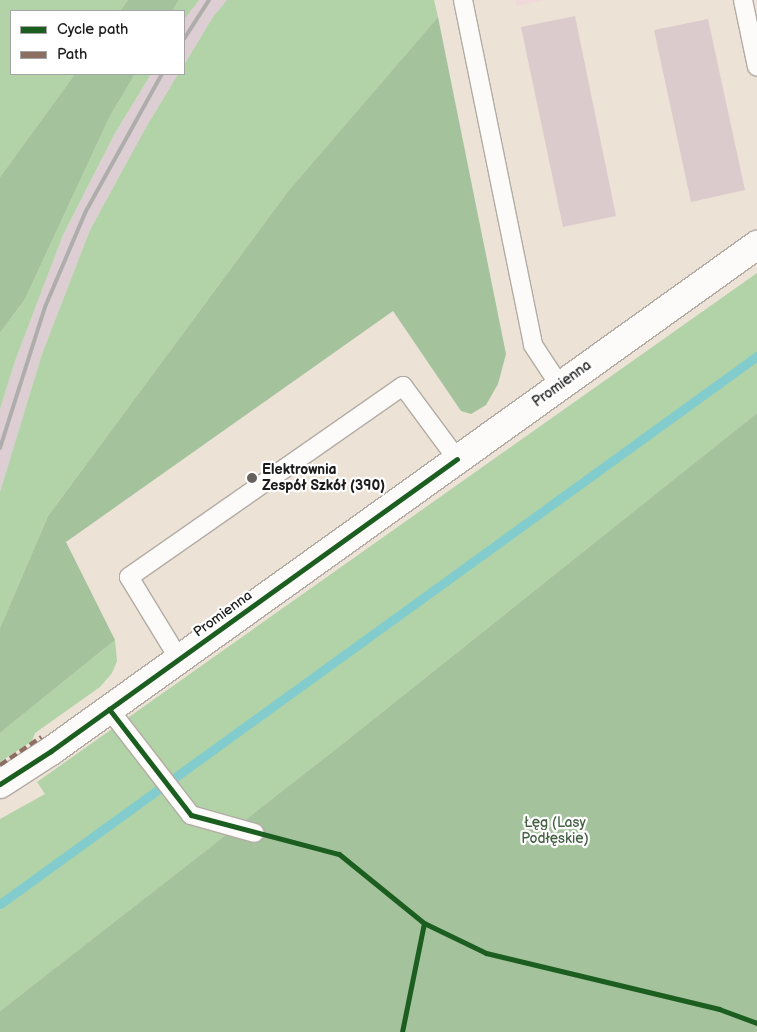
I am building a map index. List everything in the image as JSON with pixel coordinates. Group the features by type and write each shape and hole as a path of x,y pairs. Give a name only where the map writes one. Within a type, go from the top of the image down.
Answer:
{"street":[{"name":"Promienna","path":"0,784 110,709 757,245"}],"lane":[{"path":"463,0 533,345 560,386"},
{"path":"743,0 757,68"},
{"path":"179,659 129,577 403,386 457,459"},
{"path":"110,709 190,815 255,833"}],"shaded area":[{"path":"199,0 227,0 213,17 185,63 185,19"},
{"path":"515,0 546,0 517,6"},
{"path":"150,75 177,75 145,129 90,230 42,354 0,492 0,409 15,361 63,235 114,135"}],"green space":[{"path":"0,0 128,0 121,10 10,10 10,75 74,75 0,177"},
{"path":"128,0 179,0 173,10 121,10"},
{"path":"179,0 199,0 185,19 185,10 173,10"},
{"path":"227,0 434,0 438,17 289,190 48,516 0,628 0,492 42,354 90,230 145,129 177,75 185,75 185,63 213,17"},
{"path":"438,17 506,354 498,384 486,405 471,414 461,411 393,311 66,542 115,640 0,733 0,628 48,516 289,190"},
{"path":"74,75 134,75 110,116 25,299 0,333 0,177"},
{"path":"134,75 150,75 114,135 63,235 15,361 0,409 0,333 25,299 110,116"},
{"path":"757,273 757,413 336,749 0,1011 0,819 45,794 37,782"},
{"name":"Łęg (Lasy Podłęskie)","path":"757,413 757,1032 0,1032 0,1011 336,749"},
{"path":"115,640 117,661 112,673 100,687 35,733 32,741 0,762 0,733"}],"building":[{"path":"575,16 616,216 563,227 521,27"},
{"path":"708,19 745,190 691,202 654,30"}],"waterway":[{"path":"0,904 757,356"}],"railway":[{"path":"185,37 209,0"},
{"path":"0,448 45,307 86,211 161,75"}],"marked path":[{"path":"0,765 41,737"}],"cycle path":[{"path":"0,784 51,751 457,459"},
{"path":"109,709 191,815 339,854 424,923 486,953 719,1009 757,1023"},
{"path":"402,1032 424,923"}],"place":[{"name":"Elektrownia Zespół Szkół (390)","path":"252,478"}]}
